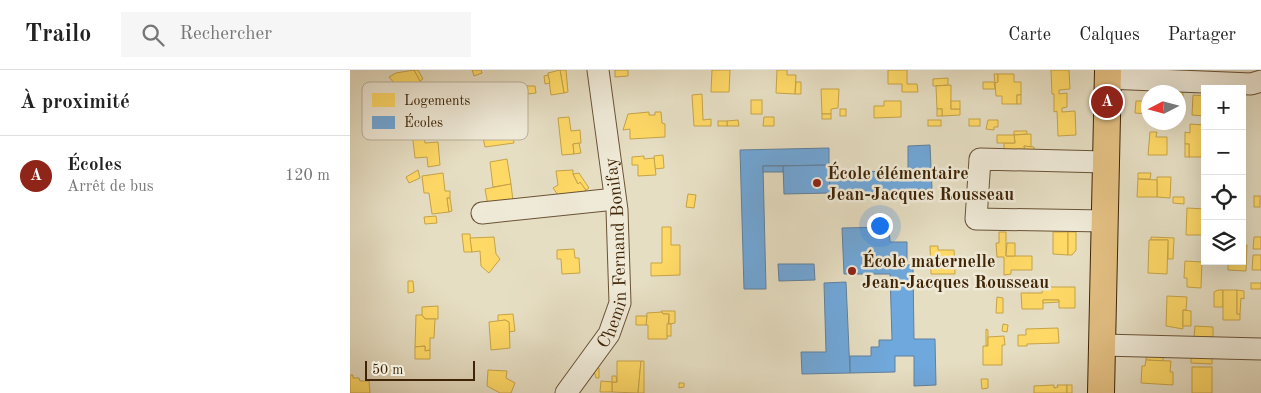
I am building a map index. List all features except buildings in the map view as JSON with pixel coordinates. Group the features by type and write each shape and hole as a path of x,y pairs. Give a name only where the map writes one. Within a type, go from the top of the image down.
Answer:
{"main road":[{"path":"1101,393 1108,74"}],"street":[{"name":"Chemin Fernand Bonifay","path":"566,393 609,334 620,303 615,199 598,70"},
{"path":"1108,74 1251,84 1261,81"},
{"path":"1105,162 980,159 976,219 1105,220"},
{"path":"482,213 615,199"},
{"path":"1102,345 1261,349"}],"place":[{"name":"Écoles","path":"1107,102"},
{"name":"École élémentaire Jean-Jacques Rousseau","path":"817,183"},
{"name":"École maternelle Jean-Jacques Rousseau","path":"852,271"}]}
